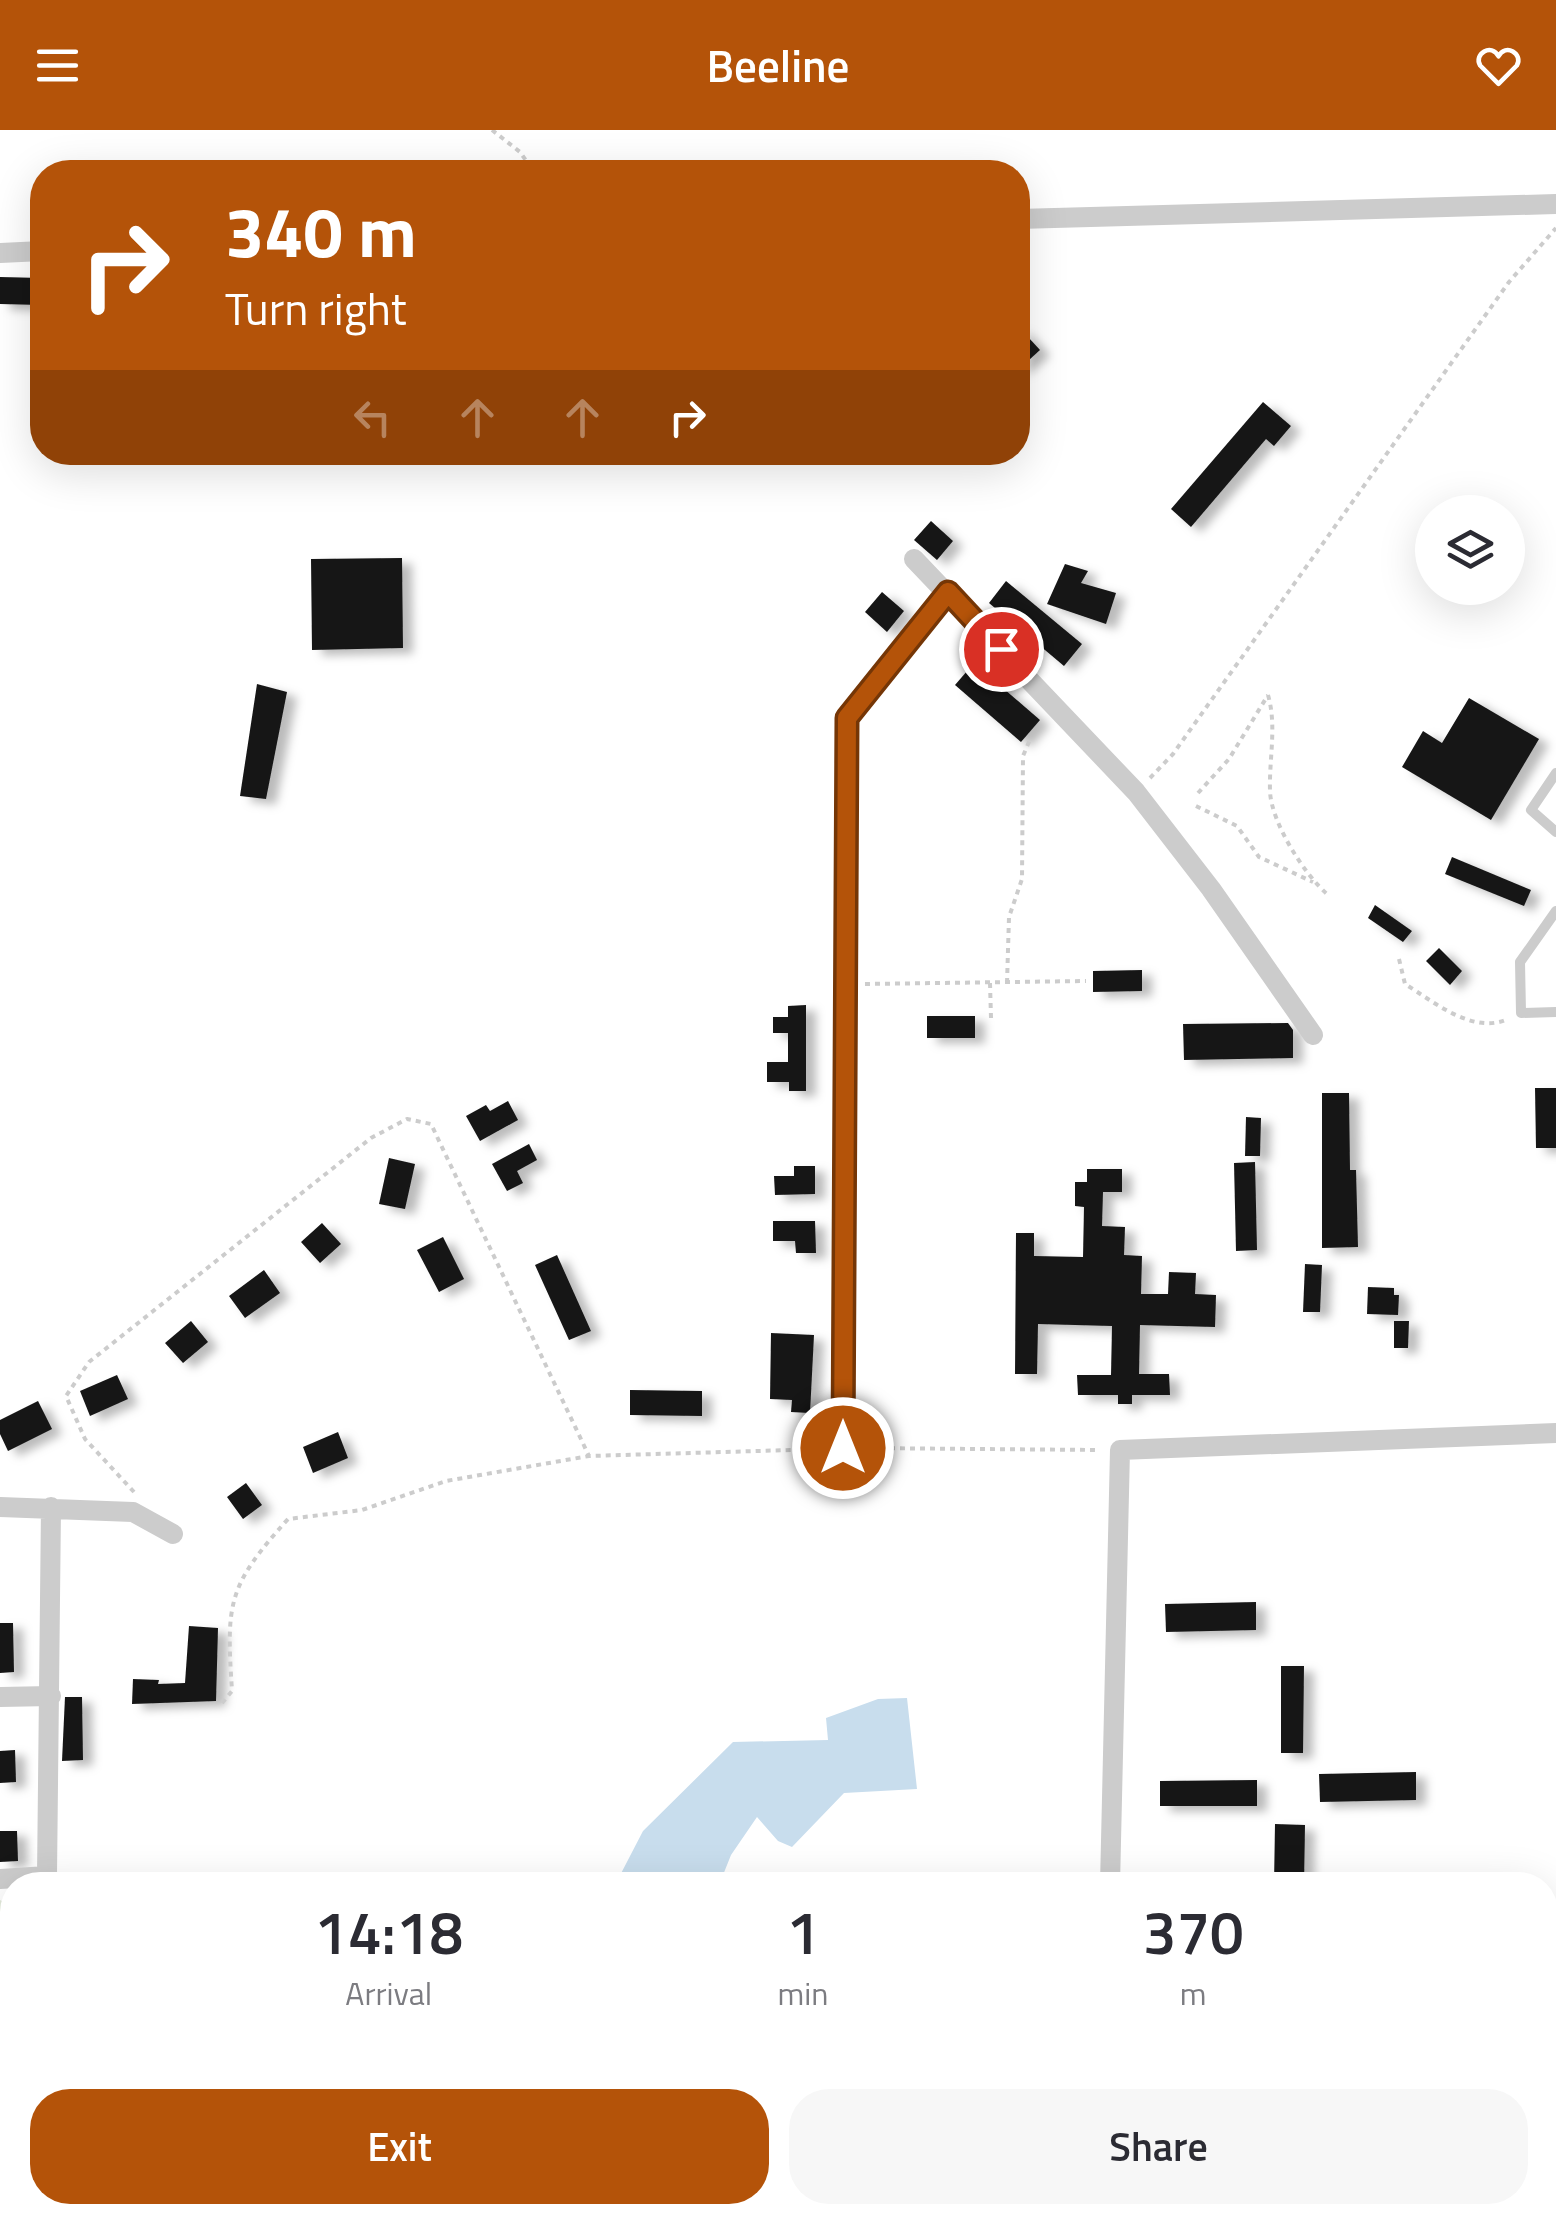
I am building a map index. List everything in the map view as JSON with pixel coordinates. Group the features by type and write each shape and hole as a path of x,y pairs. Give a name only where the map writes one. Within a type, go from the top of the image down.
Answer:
{"street":[{"path":"1030,219 1556,204"},
{"path":"0,253 30,252"},
{"path":"914,559 1136,792 1211,889 1312,1036"},
{"path":"843,1448 847,718 948,592"},
{"path":"1110,1872 1120,1450 1556,1433"},
{"path":"0,1508 133,1512 174,1534"},
{"path":"48,1872 52,1508"},
{"path":"0,1697 52,1696"}],"lane":[{"path":"1556,773 1531,810 1556,832"},
{"path":"1556,912 1520,962 1521,1013 1556,1012"}],"path":[{"path":"492,130 526,160"},
{"path":"1136,792 1173,754 1509,282 1556,228"},
{"path":"1198,793 1230,759 1268,695 1273,713 1270,796 1279,824 1313,882"},
{"path":"1006,983 1010,917 1022,880 1023,756 1031,737"},
{"path":"1196,806 1236,826 1259,857 1313,882 1327,894"},
{"path":"1399,959 1405,984 1458,1017 1495,1025 1521,1013"},
{"path":"846,983 882,986 1086,981"},
{"path":"990,983 991,1018"},
{"path":"133,1512 134,1490 84,1440 66,1396 89,1362 371,1138 407,1119 431,1124 589,1456"},
{"path":"222,1703 232,1691 228,1632 237,1586 252,1560 288,1519 362,1510 446,1481 589,1456 843,1448 1120,1450"}],"water":[{"path":"907,1698 917,1789 844,1793 792,1847 778,1841 757,1817 724,1872 622,1872 643,1831 733,1742 828,1740 826,1718 878,1699"}],"building":[{"path":"0,277 30,278 30,305 0,304"},
{"path":"1030,339 1040,350 1030,359"},
{"path":"1263,402 1291,426 1274,446 1266,439 1191,527 1171,509"},
{"path":"931,521 953,541 937,560 914,540"},
{"path":"402,558 403,648 312,650 311,559"},
{"path":"1065,564 1088,571 1081,583 1116,593 1106,624 1047,604"},
{"path":"1006,581 1082,644 1064,666 989,603"},
{"path":"882,592 904,611 887,632 865,612"},
{"path":"974,663 1040,720 1021,742 955,685"},
{"path":"257,684 287,692 266,799 240,796"},
{"path":"1469,698 1539,739 1491,820 1402,767 1423,731 1442,743"},
{"path":"1452,857 1531,890 1524,906 1445,874"},
{"path":"1375,905 1412,931 1403,942 1368,918"},
{"path":"1439,948 1462,971 1450,985 1426,961"},
{"path":"1142,970 1142,991 1093,992 1093,971"},
{"path":"806,1005 806,1091 789,1091 789,1082 767,1082 767,1062 788,1062 788,1033 773,1033 773,1017 788,1017 788,1006"},
{"path":"927,1016 975,1016 975,1038 927,1038"},
{"path":"1288,1023 1293,1030 1293,1058 1184,1060 1183,1024"},
{"path":"1535,1088 1556,1088 1556,1148 1536,1148"},
{"path":"1322,1093 1349,1093 1350,1170 1356,1170 1358,1247 1322,1248"},
{"path":"508,1101 518,1120 480,1141 466,1116 486,1105 490,1111"},
{"path":"1246,1117 1261,1118 1260,1156 1245,1156"},
{"path":"529,1144 537,1160 517,1171 523,1183 507,1191 492,1164"},
{"path":"389,1158 415,1164 405,1209 379,1204"},
{"path":"1255,1162 1257,1250 1236,1251 1234,1163"},
{"path":"794,1166 815,1166 815,1194 775,1195 774,1176 794,1176"},
{"path":"1087,1169 1122,1169 1122,1192 1103,1192 1102,1226 1125,1227 1124,1255 1142,1256 1141,1294 1168,1294 1169,1272 1196,1273 1195,1294 1216,1295 1215,1327 1140,1325 1139,1374 1169,1374 1170,1395 1132,1395 1132,1404 1118,1404 1118,1395 1078,1395 1077,1375 1111,1375 1112,1326 1038,1324 1037,1374 1015,1374 1016,1233 1034,1233 1034,1256 1083,1257 1084,1207 1075,1206 1075,1182 1087,1182"},
{"path":"773,1221 815,1221 816,1253 796,1253 795,1241 773,1241"},
{"path":"322,1223 341,1244 320,1263 301,1242"},
{"path":"443,1237 464,1279 439,1292 417,1250"},
{"path":"557,1255 591,1331 569,1340 535,1265"},
{"path":"1305,1264 1322,1265 1320,1312 1303,1312"},
{"path":"264,1270 280,1293 245,1318 229,1296"},
{"path":"1368,1287 1394,1288 1394,1295 1399,1295 1398,1315 1367,1314"},
{"path":"191,1321 208,1342 183,1363 165,1343"},
{"path":"1394,1321 1409,1321 1408,1348 1394,1348"},
{"path":"771,1333 814,1335 810,1413 791,1412 792,1400 770,1399"},
{"path":"117,1375 128,1399 90,1416 80,1391"},
{"path":"630,1390 702,1391 702,1416 630,1415"},
{"path":"38,1401 52,1429 8,1451 0,1434 0,1420"},
{"path":"338,1432 348,1458 313,1473 303,1447"},
{"path":"246,1483 262,1505 243,1519 227,1497"},
{"path":"1256,1602 1256,1630 1166,1632 1165,1604"},
{"path":"0,1623 13,1623 14,1672 0,1673"},
{"path":"189,1626 218,1628 216,1701 132,1704 133,1679 159,1680 158,1684 185,1683"},
{"path":"1281,1666 1304,1666 1303,1753 1281,1753"},
{"path":"65,1697 82,1697 83,1760 62,1761"},
{"path":"15,1750 16,1782 0,1783 0,1751"},
{"path":"1416,1772 1416,1800 1320,1802 1319,1774"},
{"path":"1257,1780 1257,1806 1160,1806 1160,1781"},
{"path":"1275,1824 1305,1825 1304,1872 1274,1872"},
{"path":"0,1831 17,1831 18,1861 0,1862"}],"route":[{"path":"843,1448 847,718 948,592 1001,649"}]}
